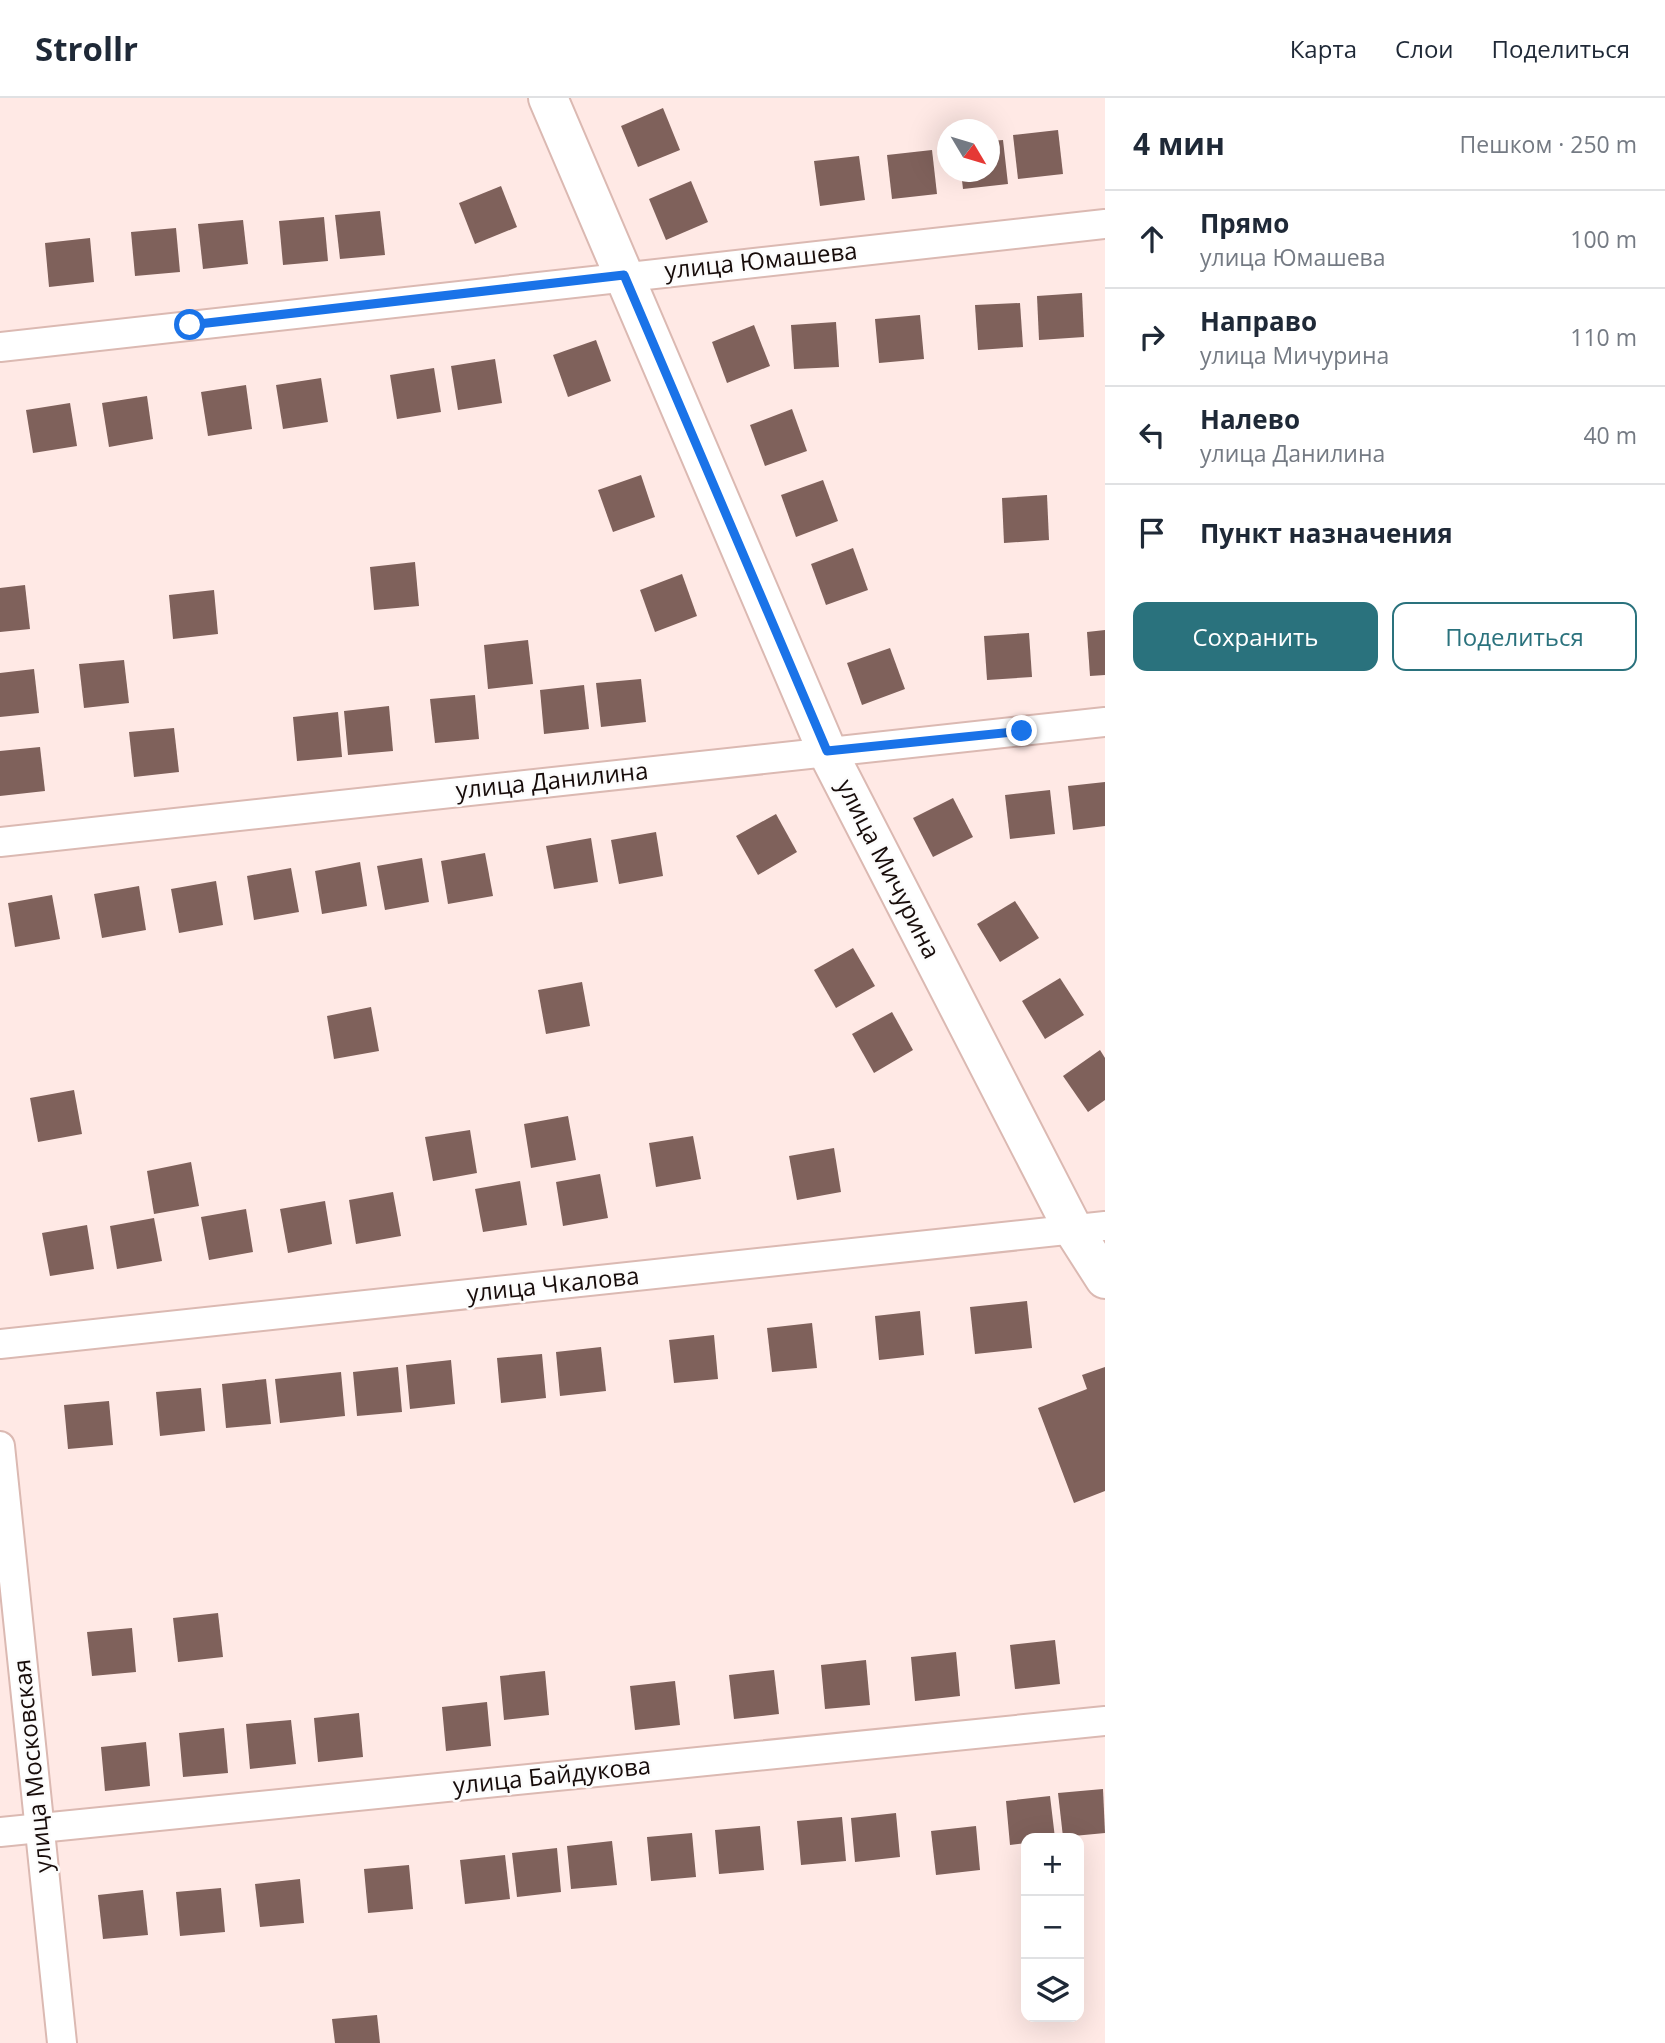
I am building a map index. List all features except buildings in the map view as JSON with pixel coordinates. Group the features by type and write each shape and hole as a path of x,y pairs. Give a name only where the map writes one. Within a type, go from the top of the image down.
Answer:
{"main road":[{"name":"улица Мичурина","path":"548,98 827,751 1089,1227 1105,1279"}],"street":[{"name":"улица Юмашева","path":"0,347 624,275 1105,224"},
{"name":"улица Данилина","path":"0,842 1105,722"},
{"name":"улица Чкалова","path":"0,1344 1089,1227"},
{"name":"улица Московская","path":"0,1446 62,2043"},
{"name":"улица Байдукова","path":"0,1832 1105,1721"}],"route":[{"path":"190,325 624,275 827,751 1022,731"}]}
